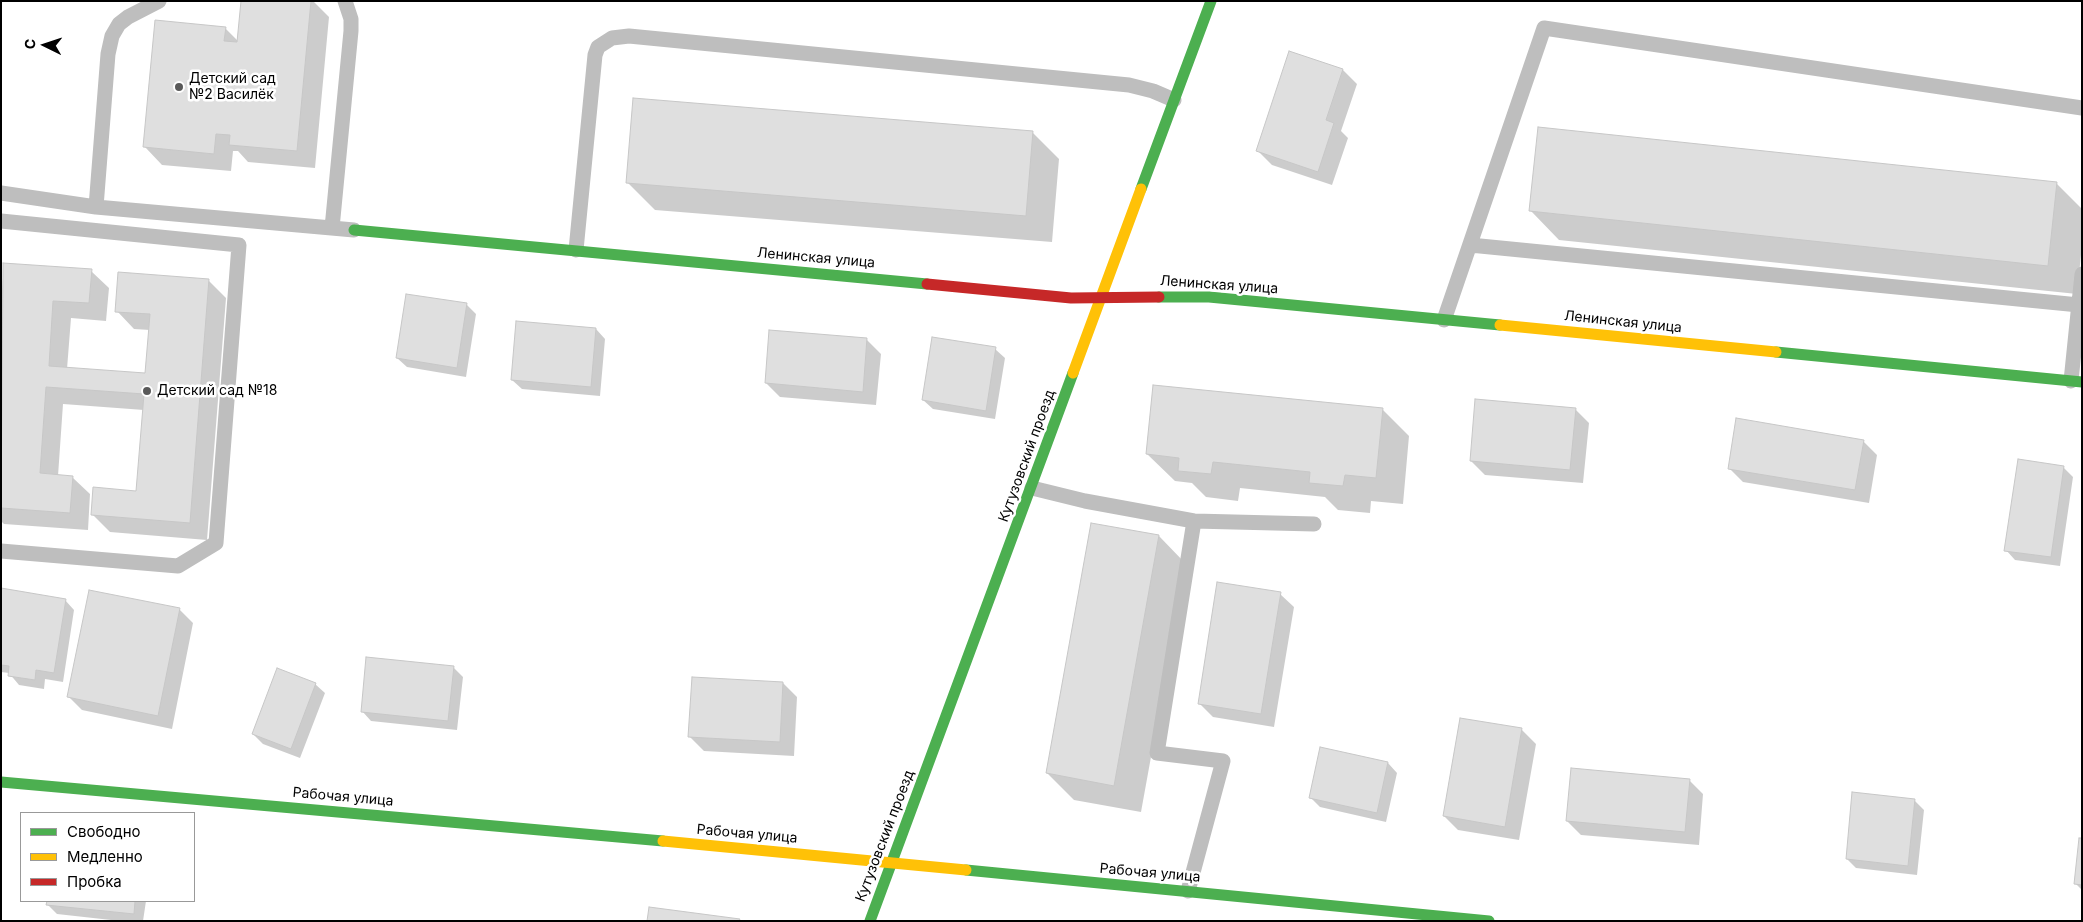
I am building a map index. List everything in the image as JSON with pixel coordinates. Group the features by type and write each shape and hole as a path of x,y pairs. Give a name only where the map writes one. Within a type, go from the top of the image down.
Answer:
{"street":[{"name":"Кутузовский проезд","path":"870,921 1211,1"},
{"name":"Ленинская улица","path":"354,230 1070,298 1209,297 2076,382"},
{"name":"Рабочая улица","path":"1,782 624,837 1489,921"}],"lane":[{"path":"96,207 108,54 112,36 123,21 159,1"},
{"path":"332,228 351,31 351,19 345,1"},
{"path":"1444,320 1544,28 2082,108"},
{"path":"576,250 595,55 598,47 612,38 629,36 1129,85 1153,91 1174,100"},
{"path":"1,193 96,207 354,230"},
{"path":"1,221 240,245 216,543 178,566 1,551"},
{"path":"1470,245 2079,305"},
{"path":"2076,382 2082,274"},
{"path":"1032,488 1085,501 1194,520 1314,524"},
{"path":"1188,891 1223,761 1157,753 1194,520"}],"building":[{"path":"241,1 311,1 297,151 229,145 230,135 216,134 214,154 143,147 155,20 226,27 224,41 237,42"},
{"path":"1289,51 1343,69 1326,120 1334,123 1318,172 1256,151"},
{"path":"633,98 1033,131 1026,216 626,183"},
{"path":"1538,127 2057,182 2048,266 1529,211"},
{"name":"Детский сад №18","path":"3,263 92,269 89,303 53,301 49,366 145,373 150,314 115,312 118,272 209,279 190,523 91,515 93,487 136,491 144,394 46,387 40,473 73,476 70,513 1,508"},
{"path":"406,294 467,303 457,368 396,358"},
{"path":"516,321 596,328 591,387 511,380"},
{"path":"769,330 867,338 863,392 765,383"},
{"path":"932,337 996,347 986,411 922,400"},
{"path":"1153,385 1383,408 1376,478 1345,475 1343,486 1309,483 1310,472 1213,462 1211,474 1178,471 1179,458 1146,454"},
{"path":"1475,399 1576,408 1570,470 1470,461"},
{"path":"1736,418 1864,440 1855,490 1728,469"},
{"path":"2018,459 2064,466 2051,557 2004,551"},
{"path":"1091,523 1159,535 1114,786 1046,773"},
{"path":"1217,582 1281,592 1261,714 1198,704"},
{"path":"1,588 66,599 54,673 36,670 35,680 8,676 9,666 1,665"},
{"path":"89,590 180,608 158,716 67,697"},
{"path":"366,657 454,666 448,721 361,712"},
{"path":"277,668 316,683 291,749 252,734"},
{"path":"692,677 783,682 780,742 688,737"},
{"path":"1460,718 1522,728 1505,827 1443,816"},
{"path":"1320,747 1388,762 1377,813 1309,798"},
{"path":"1571,768 1690,779 1685,832 1566,821"},
{"path":"1852,792 1915,799 1908,866 1846,859"},
{"path":"2079,838 2082,838 2082,885 2074,884"},
{"path":"47,902 135,902 134,914 46,905"},
{"path":"649,907 740,919 739,921 647,921"}],"traffic: fast":[{"path":"1141,189 1211,1"},
{"path":"354,230 927,284"},
{"path":"1159,297 1209,297 1500,325"},
{"path":"1776,352 2082,382"},
{"path":"870,921 1073,373"},
{"path":"1,782 663,841"},
{"path":"966,870 1489,921"}],"traffic: slow":[{"path":"1073,373 1141,189"},
{"path":"1500,325 1776,352"},
{"path":"663,841 966,870"}],"traffic: jam":[{"path":"927,284 1071,298 1159,297"}],"place":[{"name":"Детский сад №2 Василёк","path":"179,87"},
{"name":"Детский сад №18","path":"147,391"}]}
